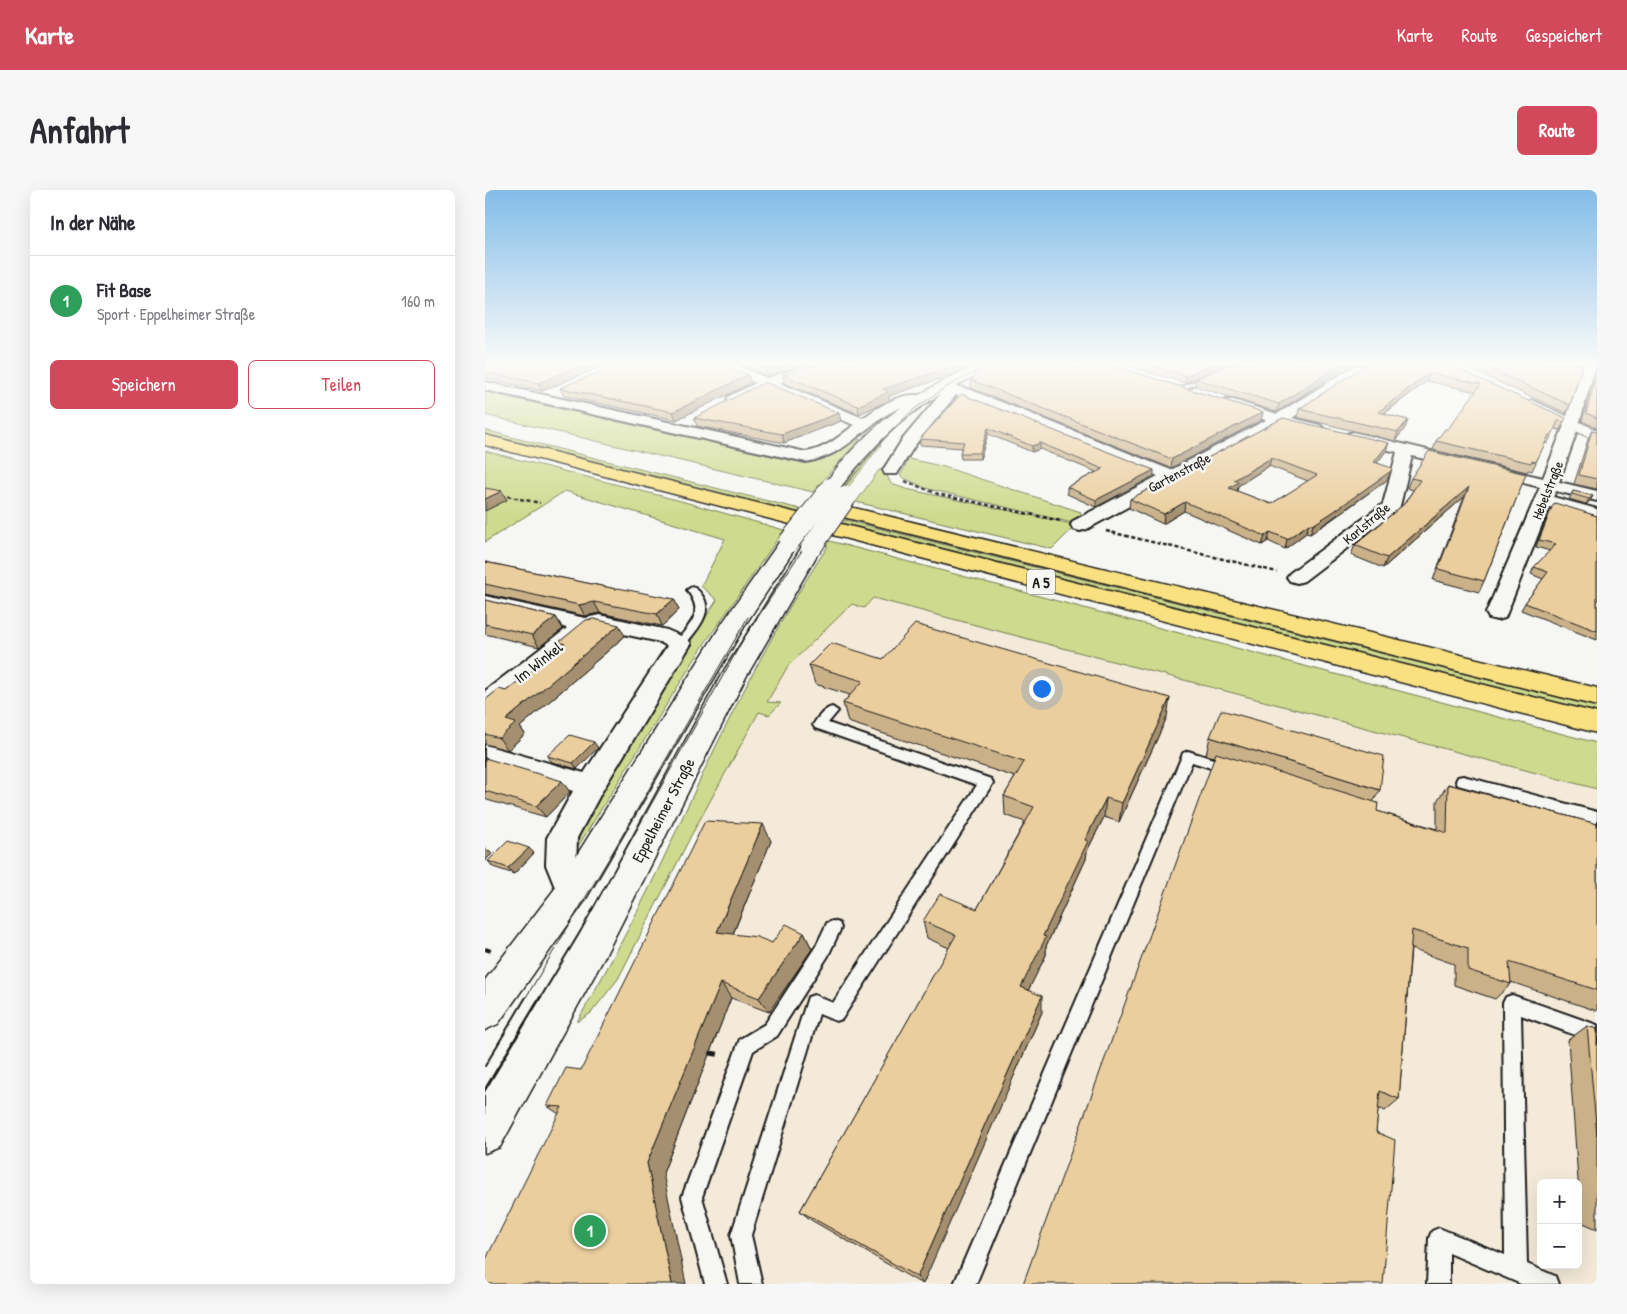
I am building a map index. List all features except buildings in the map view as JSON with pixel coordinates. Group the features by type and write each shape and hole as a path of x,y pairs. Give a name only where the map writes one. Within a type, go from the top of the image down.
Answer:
{"highway":[{"path":"485,424 713,480"},
{"name":"A 5","path":"485,440 1597,722"},
{"name":"A 5","path":"800,501 1597,697"}],"main road":[{"name":"Eppelheimer Straße","path":"485,1011 572,892 735,622 845,488 868,441 896,415"},
{"path":"873,462 899,428 915,415"},
{"path":"1552,415 1597,436"},
{"name":"Eppelheimer Straße","path":"485,1132 592,946 800,545"}],"street":[{"path":"614,415 806,457 822,455 879,415"},
{"path":"842,415 864,424"},
{"path":"891,470 930,415"},
{"path":"1018,415 1172,476"},
{"path":"1267,415 1407,450 1547,492 1597,515"},
{"name":"Gartenstraße","path":"1080,525 1285,415"},
{"name":"Hebelstraße","path":"1497,613 1577,415"},
{"path":"675,429 692,420"},
{"name":"Karlstraße","path":"1297,577 1391,506 1407,450"},
{"path":"1547,492 1597,496"},
{"path":"485,602 585,625 600,622 674,641 562,838 561,865 572,892"},
{"name":"Im Winkel","path":"485,704 585,625"},
{"path":"485,755 591,786"}],"lane":[{"path":"674,641 699,619 703,606 701,598 693,590"},
{"path":"751,1284 741,1235 815,1003 835,1013 986,783 819,725 832,711"},
{"path":"965,1284 1188,756 1244,774"},
{"path":"1463,781 1597,818"},
{"path":"716,1284 691,1197 746,1045 771,1030 822,951 833,928"},
{"path":"1516,1270 1513,1002 1597,1034"},
{"path":"1438,1284 1439,1238 1547,1284"}],"path":[{"path":"494,494 540,503"}],"shaded area":[{"path":"873,598 1597,789 1597,1284 485,1284 485,1268 714,836 693,832 759,712 769,715 781,703 767,702 788,666 852,604 864,608"}],"green space":[{"path":"485,415 588,415 793,461 825,458 839,451 862,429 867,430 813,492"},
{"path":"485,430 800,509 798,512 485,434"},
{"path":"870,444 881,445 846,490 836,488"},
{"path":"485,451 681,501 784,530 705,643 577,848 570,845 687,646 717,600 701,586 725,539 565,491 485,542"},
{"path":"909,459 941,466 1081,512 1077,524 925,488 900,476"},
{"path":"879,470 885,471 891,484 906,489 1076,525 1052,549 856,502"},
{"path":"845,520 1597,707 1597,712 843,523"},
{"path":"818,538 1597,743 1597,789 873,598 864,608 852,604 788,666 767,702 781,703 769,715 759,712 693,832 618,979 591,1013 577,1022 646,894 741,695 783,619 828,546 815,542"}],"tram line":[{"path":"539,999 586,921 744,638 842,490 889,433 908,415"},
{"path":"525,999 614,850 748,617"},
{"path":"485,1066 526,997"},
{"path":"485,1089 540,997"}],"place":[{"name":"Fit Base","path":"590,1231"}]}
